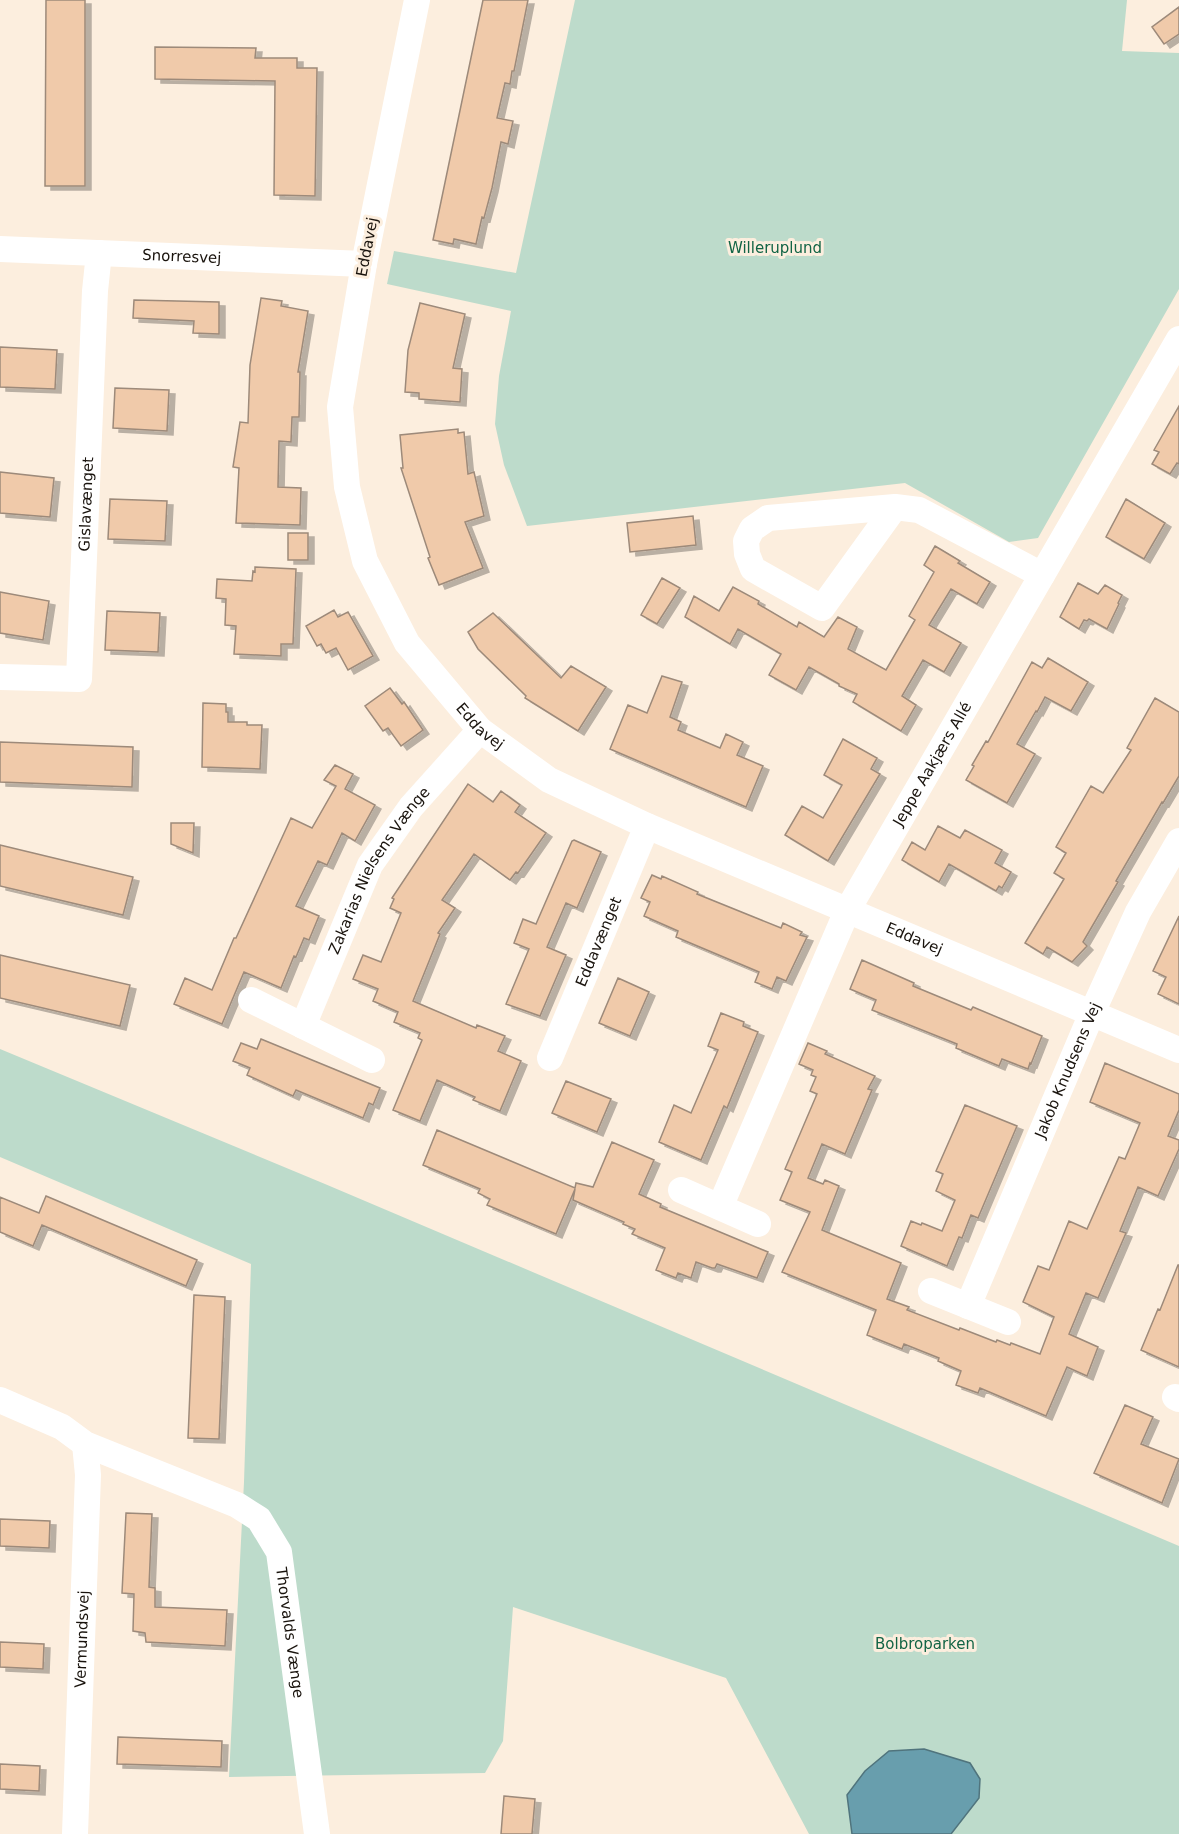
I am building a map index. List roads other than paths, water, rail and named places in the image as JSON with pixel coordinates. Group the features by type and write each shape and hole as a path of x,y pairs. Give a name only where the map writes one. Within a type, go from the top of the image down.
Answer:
{"street":[{"name":"Eddavej","path":"417,0 364,264 340,407 347,487 365,561 407,643 480,730 549,780 647,826 1179,1050"},
{"name":"Snorresvej","path":"0,249 364,264"},
{"name":"Gislavænget","path":"0,677 79,679 95,291 99,253"},
{"name":"Jeppe Aakjærs Allé","path":"720,1207 847,911 1179,339"},
{"path":"895,507 822,608 753,568 747,554 746,541 752,529 768,518 895,507 919,510 1042,575"},
{"name":"Zakarias Nielsens Vænge","path":"303,1026 370,865 411,807 480,730"},
{"name":"Eddavænget","path":"550,1058 647,826"},
{"name":"Jakob Knudsens Vej","path":"968,1306 1092,1013 1138,912 1179,840"},
{"path":"251,1000 372,1060"},
{"path":"681,1190 758,1224"},
{"path":"931,1290 1008,1322"},
{"name":"Thorvalds Vænge","path":"0,1400 62,1427 85,1444 237,1505 259,1519 279,1552 317,1834"},
{"name":"Vermundsvej","path":"75,1834 88,1475 85,1444"}],"water":[{"path":"924,1749 970,1763 980,1779 979,1798 951,1834 852,1834 847,1795 865,1771 889,1751"}],"park label":[{"name":"Willeruplund","path":"775,248"},
{"name":"Bolbroparken","path":"925,1644"}]}
